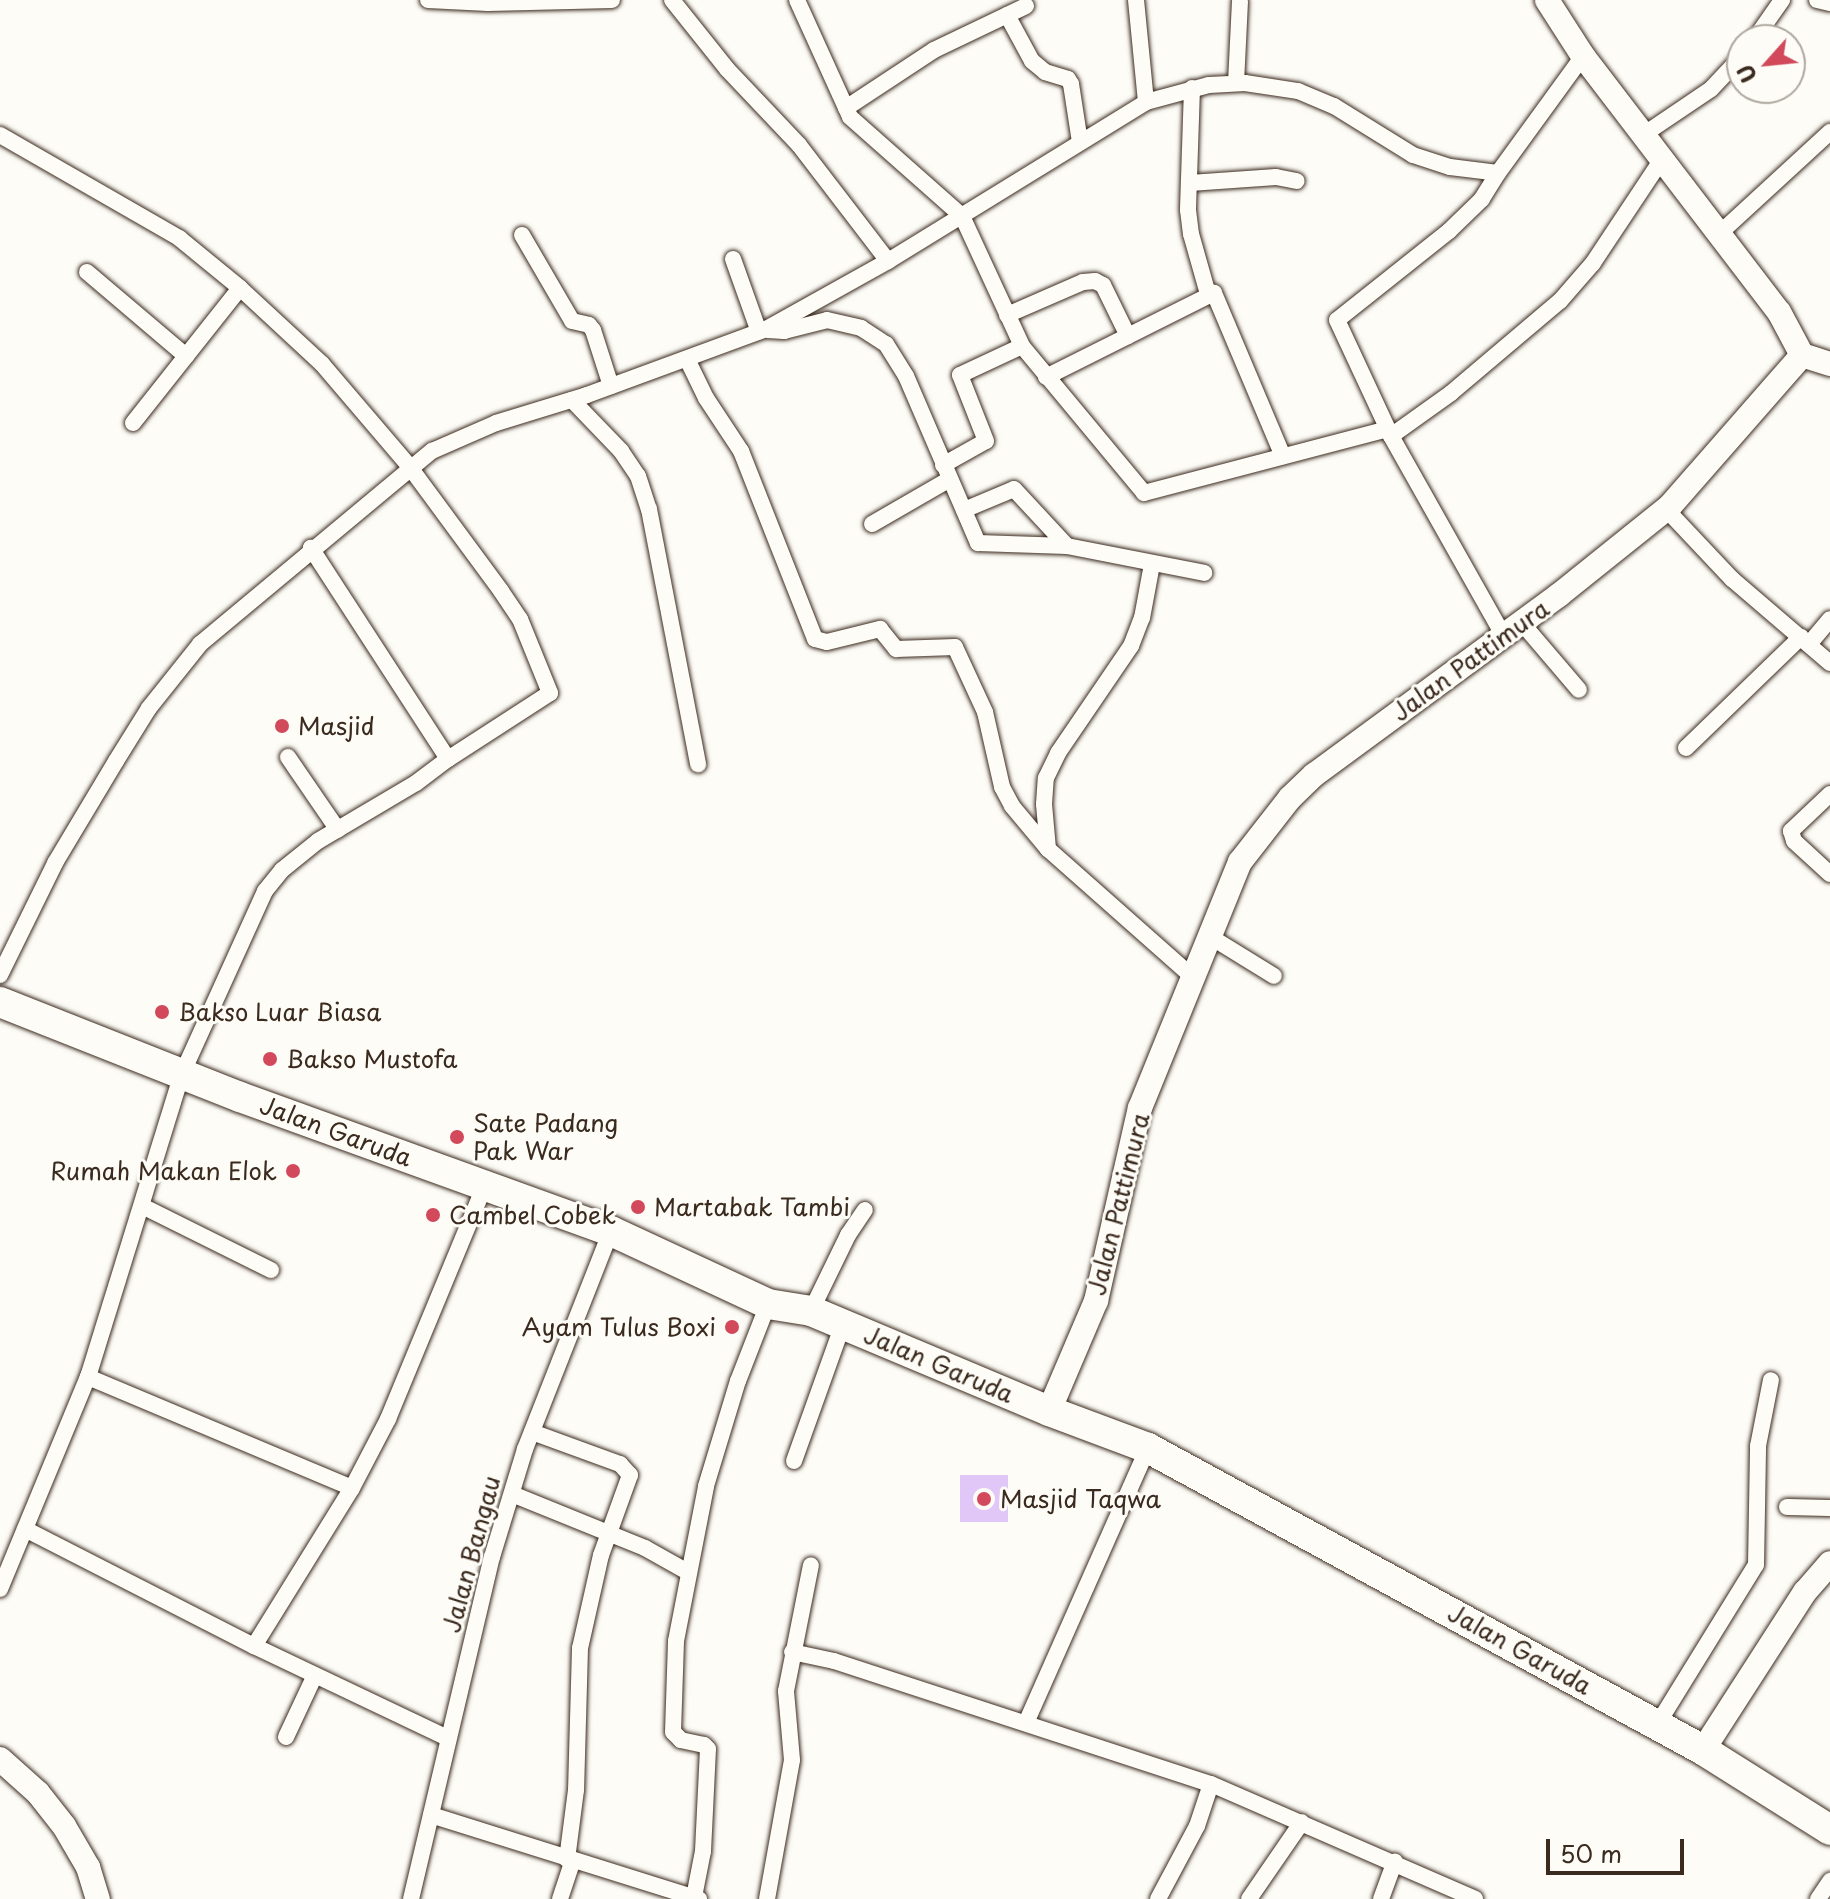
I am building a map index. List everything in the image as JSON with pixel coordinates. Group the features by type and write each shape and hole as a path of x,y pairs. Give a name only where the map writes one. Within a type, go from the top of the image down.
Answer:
{"highway":[{"name":"Jalan Garuda","path":"0,1002 182,1074 611,1231 768,1304 811,1311 1049,1411 1148,1448 1703,1750 1830,1830"}],"street":[{"path":"428,0 488,3 612,0"},
{"path":"672,0 727,69 799,145 888,261"},
{"path":"797,0 846,108 862,130 962,216 1022,346 1146,493 1283,456 1389,433 1451,393 1560,301 1593,263 1662,159"},
{"path":"1136,0 1146,102"},
{"path":"1547,0 1583,56 1779,312 1802,355 1830,364"},
{"path":"1765,24 1782,0"},
{"path":"1817,0 1830,3"},
{"path":"1236,83 1240,1"},
{"path":"846,108 934,50 1026,6"},
{"path":"1007,15 1032,61 1045,72 1068,79 1071,84 1080,142"},
{"path":"1579,690 1512,628 1389,433 1337,318 1449,231 1482,199 1583,56"},
{"path":"1643,135 1711,89 1726,73"},
{"path":"0,975 55,863 149,708 200,644 409,466 466,435 763,331 888,261 1146,102 1192,88 1236,83 1273,86 1313,96 1413,155 1450,167 1498,173"},
{"path":"1192,88 1191,234 1208,294"},
{"path":"1719,234 1830,133"},
{"path":"0,135 179,238 240,288 322,364 409,466 511,605 550,686 546,697 298,857 265,891 182,1074 88,1377 0,1589"},
{"path":"1190,183 1276,177 1297,181"},
{"path":"522,235 572,321 589,325 593,330 611,386"},
{"path":"733,259 763,331"},
{"path":"87,272 186,356"},
{"path":"1007,315 1083,282 1095,281 1103,285 1128,336"},
{"path":"133,423 240,288"},
{"path":"1046,377 1208,294 1217,296 1283,456"},
{"path":"763,331 784,331 827,320 861,328 886,344 906,376 978,543 1067,546 1150,571 1204,573"},
{"path":"872,524 986,441 960,375 1022,346"},
{"name":"Jalan Pattimura","path":"1049,1411 1096,1301 1140,1108 1240,862 1290,798 1314,775 1666,509 1802,355"},
{"path":"687,359 706,398 741,451 815,639 827,642 880,629 896,649 955,647 985,712 1006,798 1048,849 1194,978"},
{"path":"572,400 621,451 638,476 649,509 698,764"},
{"path":"964,510 1014,489 1067,546"},
{"path":"1666,509 1732,579 1830,663"},
{"path":"311,548 448,759"},
{"path":"1048,849 1044,804 1046,778 1058,753 1131,646 1150,571"},
{"path":"1686,748 1830,619"},
{"path":"288,757 338,830"},
{"path":"1830,794 1793,829 1791,835 1830,874"},
{"path":"1209,936 1274,976"},
{"path":"254,1646 352,1488 388,1419 485,1185"},
{"path":"142,1206 271,1270"},
{"path":"811,1311 848,1235 865,1210"},
{"name":"Jalan Bangau","path":"411,1899 492,1557 532,1432 611,1231"},
{"path":"431,1815 686,1897 703,1851 708,1749 675,1737 676,1641 688,1572 721,1434 768,1304"},
{"path":"794,1461 843,1324"},
{"path":"88,1377 352,1488"},
{"path":"1657,1725 1756,1565 1758,1446 1771,1380"},
{"path":"532,1432 626,1468 630,1475 608,1535 580,1648 576,1790 570,1860 560,1899"},
{"path":"1026,1723 1148,1448"},
{"path":"512,1494 645,1548 688,1572"},
{"path":"1787,1507 1830,1508"},
{"path":"25,1529 254,1646 448,1738"},
{"path":"1703,1750 1805,1592 1830,1563"},
{"path":"767,1899 792,1760 786,1705 792,1652 811,1565"},
{"path":"792,1652 834,1661 1211,1784 1395,1861 1475,1899"},
{"path":"286,1737 315,1675"},
{"path":"0,1759 38,1793 64,1826 88,1867 98,1899"},
{"path":"1158,1899 1197,1826 1211,1784"},
{"path":"1249,1899 1302,1822"},
{"path":"1381,1899 1395,1861"},
{"path":"1818,1899 1830,1881"}],"building":[{"name":"Masjid Taqwa","path":"960,1475 1008,1475 1008,1522 960,1522"}],"place":[{"name":"Masjid","path":"282,726"},
{"name":"Bakso Luar Biasa","path":"162,1012"},
{"name":"Bakso Mustofa","path":"270,1059"},
{"name":"Sate Padang Pak War","path":"457,1137"},
{"name":"Rumah Makan Elok","path":"293,1171"},
{"name":"Martabak Tambi","path":"638,1207"},
{"name":"Cambel Cobek","path":"433,1215"},
{"name":"Ayam Tulus Boxi","path":"732,1327"},
{"name":"Masjid Taqwa","path":"984,1499"}]}
